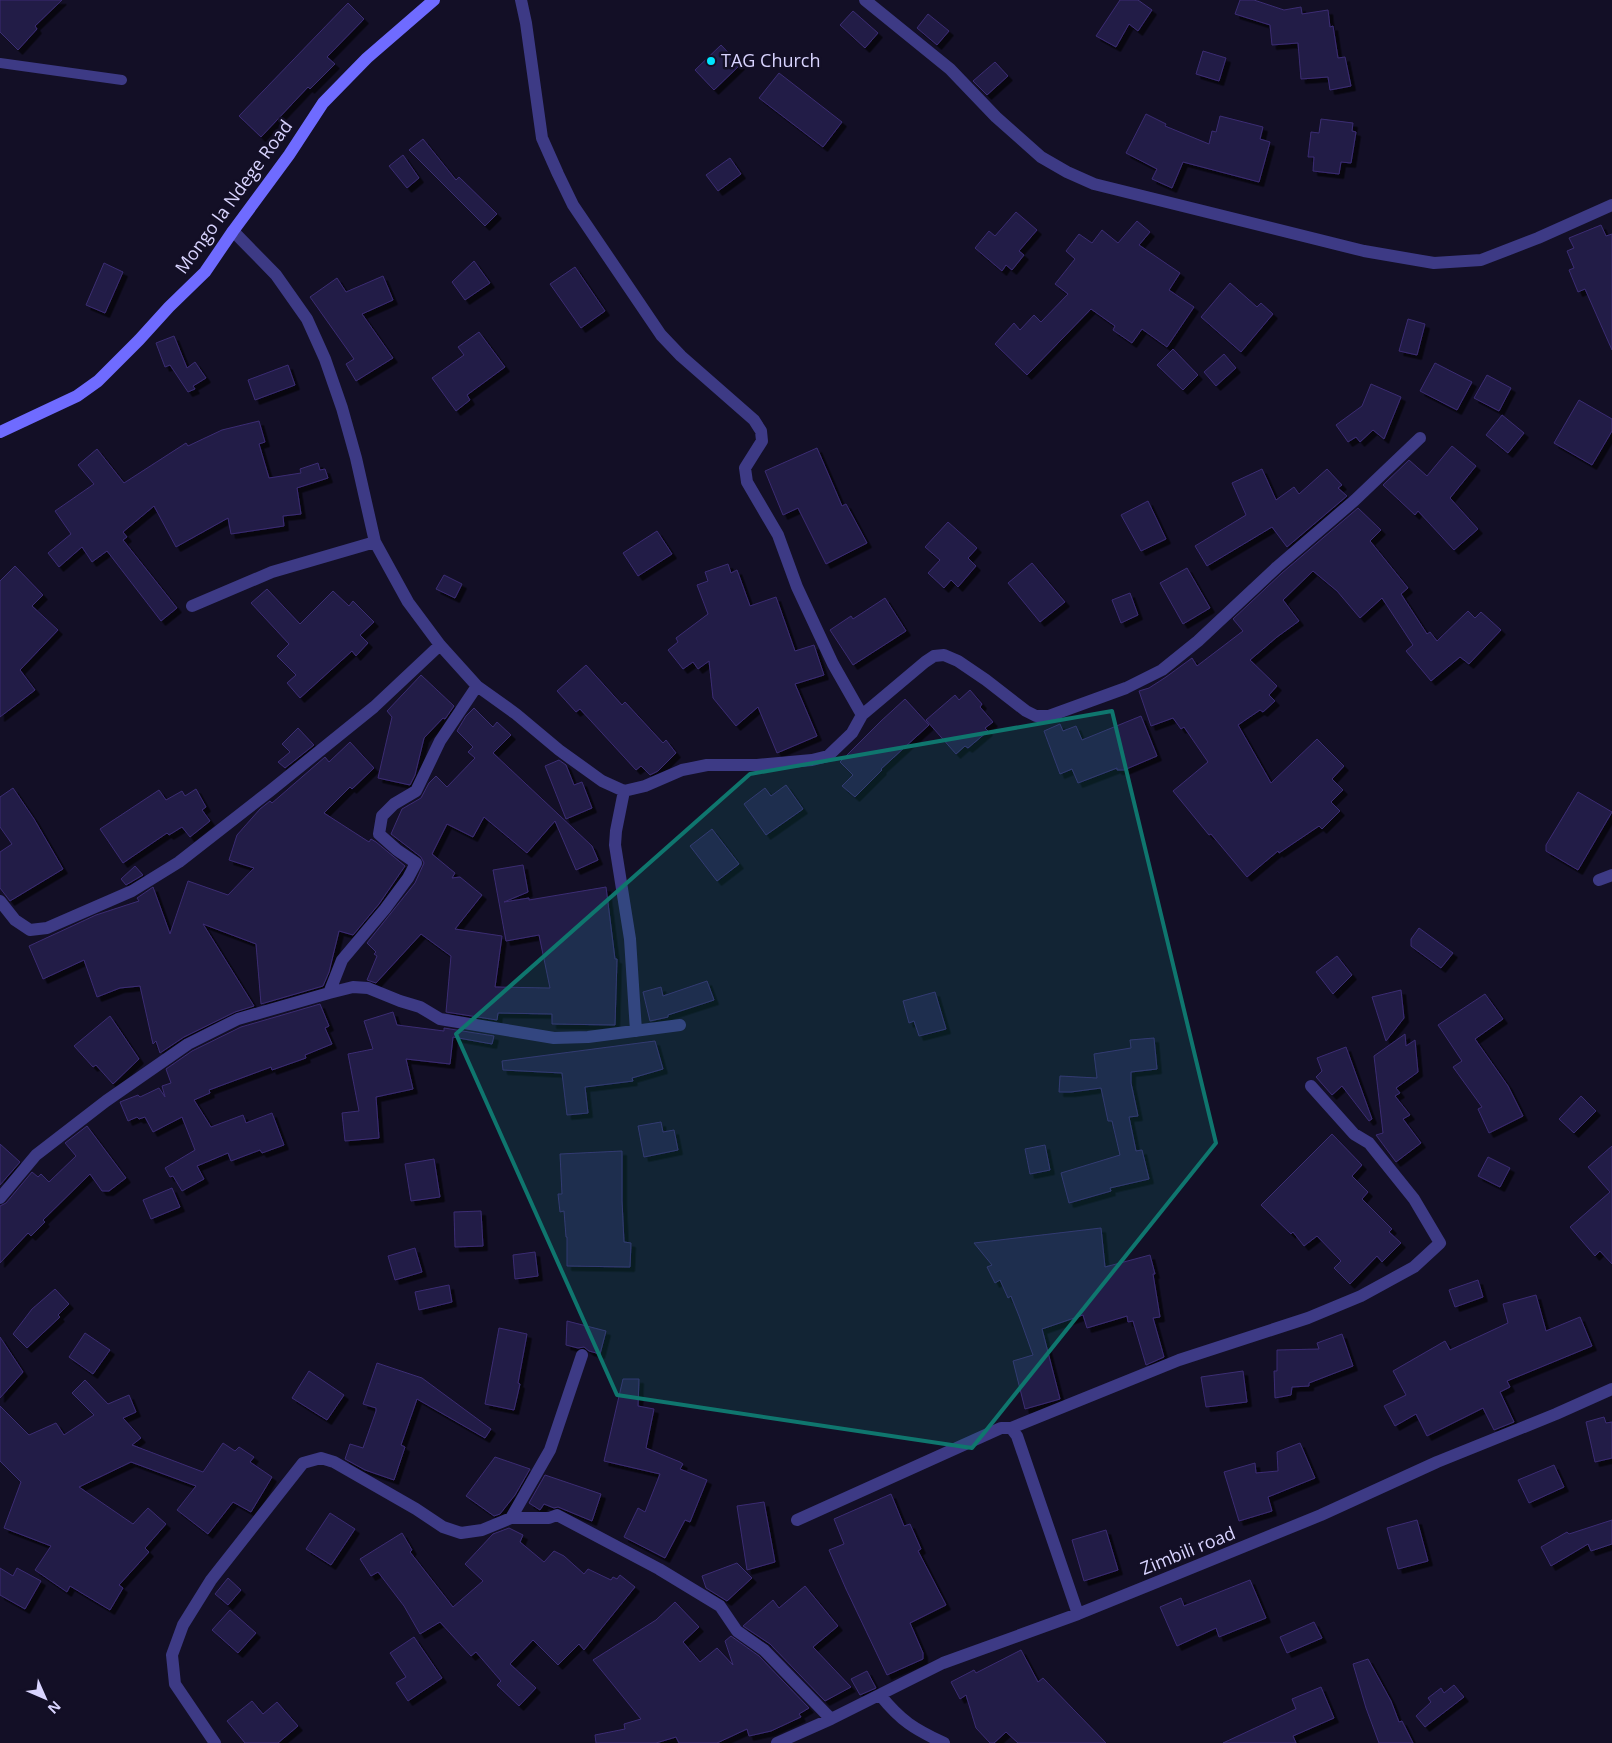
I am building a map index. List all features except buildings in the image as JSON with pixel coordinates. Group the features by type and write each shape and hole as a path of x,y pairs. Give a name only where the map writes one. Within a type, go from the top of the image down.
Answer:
{"street":[{"name":"Mongo la Ndege Road","path":"0,432 77,396 98,381 205,272 289,155 323,103 367,58 434,0"},
{"path":"521,0 542,138 558,174 573,205 661,335 680,356 754,420 762,430 762,441 745,468 747,482 778,535 797,588 829,656 862,714"},
{"path":"865,0 950,69 996,117 1041,157 1067,172 1094,184 1364,251 1434,263 1481,260 1538,238 1612,204"},
{"path":"233,232 276,275 307,319 325,359 342,408 356,458 375,542 408,602 440,645 477,686 602,781 624,791 645,786 682,770 707,764 757,765 812,760 828,756 852,733 862,714 934,656 944,655 965,665 1026,711 1036,716 1049,716 1126,688 1162,670 1198,641 1277,567 1355,500 1420,438"},
{"path":"192,606 272,572 375,542"},
{"path":"0,901 15,920 30,930 47,928 132,891 179,862 270,791 374,707 440,645"},
{"path":"330,993 342,960 385,909 408,878 416,863 379,834 382,816 394,804 416,791 440,741 477,686"},
{"path":"624,791 615,845 630,939 636,1031"},
{"path":"1599,880 1612,875"},
{"path":"0,1198 36,1155 106,1101 188,1044 238,1019 353,987 368,988 420,1007 440,1019 554,1038 588,1037 680,1025"},
{"path":"797,1520 1001,1428 1011,1428 1178,1360 1308,1318 1361,1296 1414,1267 1440,1242 1414,1199 1369,1143 1354,1134 1311,1086"},
{"path":"511,1518 550,1450 582,1356"},
{"name":"Zimbili road","path":"777,1743 831,1719 943,1663 1078,1614 1321,1515 1438,1462 1612,1389"},
{"path":"1011,1428 1017,1436 1078,1614"},
{"path":"215,1743 175,1684 172,1655 183,1625 211,1580 303,1464 321,1458 334,1462 416,1509 443,1527 461,1533 482,1530 511,1518 549,1518 557,1515 660,1568 720,1606 736,1631 764,1650 831,1719"},
{"path":"880,1695 895,1713 909,1724 944,1743"}],"lane":[{"path":"0,63 122,80"}],"highlighted area":[{"path":"1112,711 1216,1143 972,1448 617,1395 456,1034 750,774"}],"place":[{"name":"TAG Church","path":"711,61"}]}
